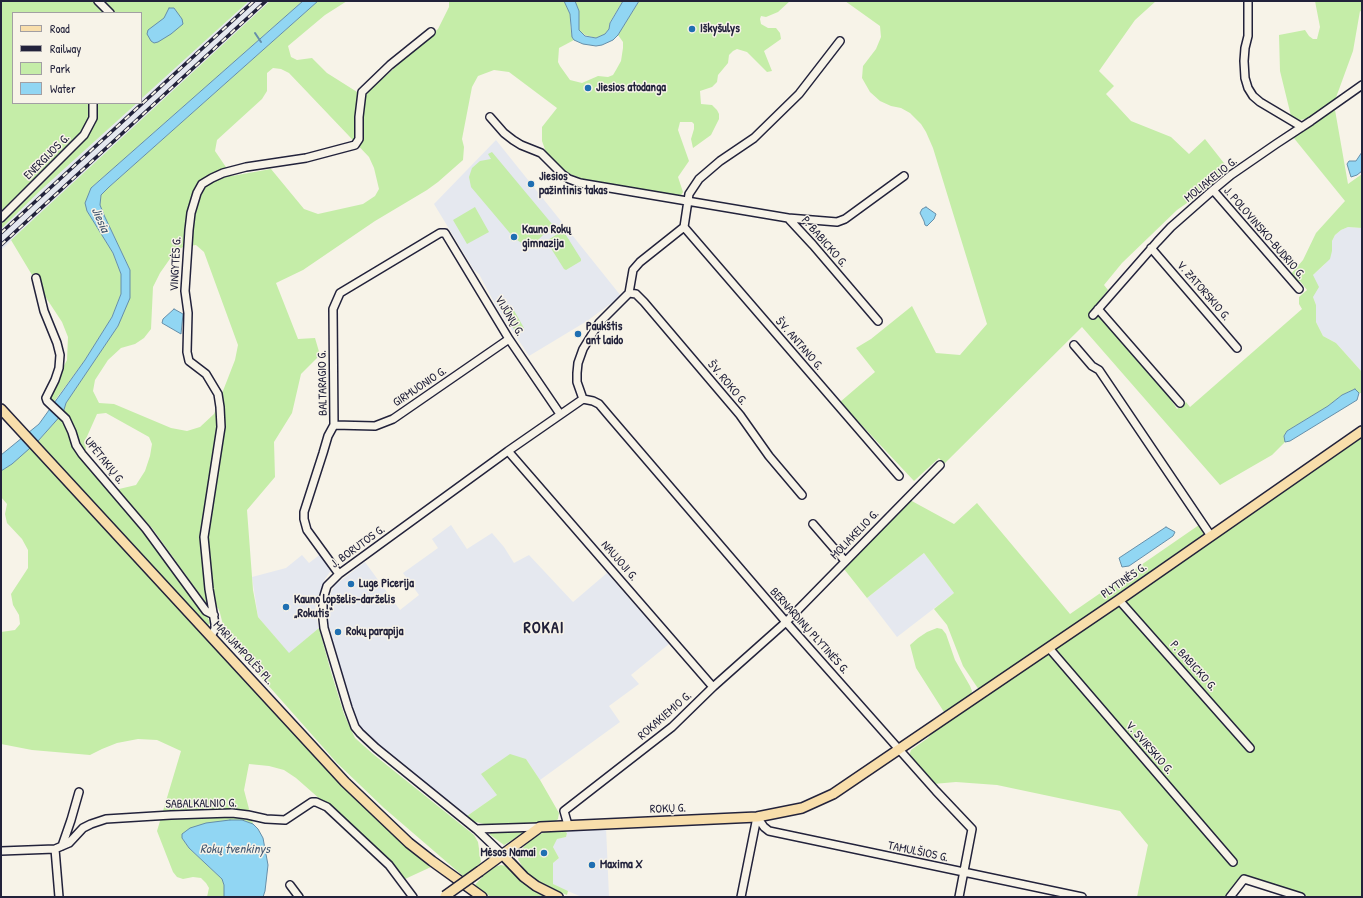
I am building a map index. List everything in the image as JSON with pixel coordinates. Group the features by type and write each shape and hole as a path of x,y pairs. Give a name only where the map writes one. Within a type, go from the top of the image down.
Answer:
{"main road":[{"name":"MARIJAMPOLĖS PL.","path":"3,411 345,782 432,861 482,897"},
{"name":"PLYTINĖS G.","path":"900,749 1119,600 1362,431"},
{"name":"ROKŲ G.","path":"540,827 757,817 788,811 816,802 832,794 900,749"},
{"path":"444,896 540,827"},
{"path":"502,854 524,877 536,886 558,897"}],"street":[{"path":"98,1 109,12"},
{"path":"1248,1 1248,36 1244,61 1245,78 1248,88 1253,96 1260,102 1302,127"},
{"name":"VINGYTĖS G.","path":"211,636 215,629 209,589 204,537 222,428 218,394 206,374 189,361 186,352 188,313 185,291 189,230 197,193 202,184 223,173 246,167 306,158 355,145 359,140 359,117 362,92 390,65 431,32"},
{"path":"583,399 577,382 577,373 578,363 583,348 599,323 629,293 633,270 640,262 684,227 689,194 699,179 720,161 754,138 799,94 840,41"},
{"name":"MOLIAKELIO G.","path":"1180,403 1096,312 1171,227 1213,190 1276,144 1362,85"},
{"name":"ENERGIJOS G.","path":"1,218 84,135 93,118 93,104"},
{"name":"P. BABICKO G.","path":"490,117 504,133 513,140 541,153 562,174 569,179 580,183 788,218 814,245 878,321"},
{"path":"788,218 837,222 845,219 904,176"},
{"name":"J. POLOVINSKO-BUDRIO G.","path":"1213,190 1299,289"},
{"name":"ŠV. ANTANO G.","path":"684,227 899,476"},
{"name":"VIJŪNŲ G.","path":"440,233 445,233 448,235 509,339 560,414"},
{"name":"BALTARAGIO G.","path":"339,574 307,530 304,519 304,512 328,436 334,425 333,309 340,293 440,233"},
{"name":"V. ZATORSKIO G.","path":"1151,248 1237,348"},
{"name":"UPĖTAKIŲ G.","path":"36,278 44,311 57,343 60,355 59,368 46,398 50,404 61,413 68,423 76,445 82,454 146,529 206,610 214,615"},
{"name":"ŠV. ROKO G.","path":"629,293 636,294 644,302 740,416 769,456 802,495"},
{"name":"GIRMUONIO G.","path":"334,425 375,426 393,419 509,339"},
{"path":"1074,345 1092,366 1099,370 1211,536"},
{"name":"J. BORUTOS G.","path":"502,854 476,829 376,748 356,727 348,708 323,619 322,606 325,592 331,580 508,451 583,399"},
{"name":"BERNARDINŲ PLYTINĖS G.","path":"583,399 599,404 786,622 972,829 959,897"},
{"name":"NAUJOJI G.","path":"508,451 713,686"},
{"name":"MOLIAKELIO G.","path":"786,622 940,464"},
{"path":"813,524 845,560"},
{"name":"P. BABICKO G.","path":"1119,600 1250,748"},
{"name":"ROKAKIEMIO G.","path":"568,825 564,811 672,727 713,686 786,622"},
{"name":"V. SVIRSKIO G.","path":"1049,648 1233,862"},
{"path":"59,897 58,847 72,820 79,792"},
{"name":"SABALKALNIO G.","path":"58,847 69,843 84,828 106,819 232,813 266,819 285,820 312,802 316,802 327,807 389,864 413,897"},
{"path":"741,897 757,817"},
{"name":"TAMULŠIOS G.","path":"757,817 769,831 1082,897"},
{"path":"476,829 540,827"},
{"path":"1,851 58,847"},
{"path":"1230,897 1244,879 1301,897"},
{"path":"290,885 299,897"}],"shaded area":[{"path":"249,1 270,1 1,250 1,229 42,189 136,104 142,104 142,98"},
{"name":"Kauno Rokų gimnazija","path":"496,140 621,296 587,321 529,356 496,306 479,274 474,270 434,204"},
{"path":"1348,227 1362,228 1362,372 1336,343 1323,336 1316,322 1316,305 1313,297 1313,275 1324,265 1332,251 1332,241 1335,235"},
{"path":"451,525 467,549 492,533 504,547 514,563 529,555 573,602 607,573 669,644 631,675 639,684 609,706 620,722 540,780 526,759 497,795 467,816 371,740 359,726 354,716 328,623 327,612 331,593 335,585 365,562 400,610 419,595 403,573 438,548 432,539"},
{"name":"Kauno lopšelis-darželis „Rokutis“","path":"322,553 332,569 325,579 316,602 315,613 319,628 289,654 258,617 252,577 286,568 302,555 309,563"},
{"path":"924,553 954,593 897,637 867,598"},
{"path":"606,827 609,897 582,897 553,885 553,863 559,858 553,847 556,839 566,837 567,833 563,830"}],"green space":[{"path":"1,1 249,1 142,98 142,12 12,12 12,104 136,104 42,189 1,229"},
{"path":"270,1 303,1 91,188 87,211 113,253 121,274 121,294 112,317 85,360 53,403 50,401 49,395 67,360 68,337 62,322 11,240"},
{"path":"318,1 347,1 325,15 288,46 291,57 297,60 312,58 327,73 365,97 371,89 438,29 449,7 449,1 564,1 570,14 571,33 574,40 559,48 558,62 570,80 582,83 598,76 608,77 613,75 621,61 623,48 623,42 618,35 639,1 790,1 778,12 766,17 761,16 760,19 761,24 768,28 776,28 780,33 781,39 764,51 772,71 767,72 747,52 737,49 733,51 729,55 728,63 718,75 717,82 712,87 700,91 701,104 712,105 719,114 719,119 711,135 693,148 691,139 694,124 692,122 680,122 678,130 689,161 678,177 683,192 680,197 585,180 565,172 547,155 542,141 542,127 557,108 509,72 494,70 478,76 472,87 462,139 464,147 463,160 427,190 375,221 303,270 276,283 298,339 315,338 320,355 301,374 292,413 274,442 275,477 247,510 253,590 258,617 289,653 319,628 344,714 355,738 474,835 478,842 481,862 477,867 463,876 384,808 337,763 228,640 218,608 206,603 152,528 118,491 119,489 136,485 145,471 152,444 149,437 106,413 97,414 85,441 86,450 83,452 72,425 67,428 68,435 72,443 143,530 182,585 208,618 210,623 208,626 38,441 63,413 66,403 118,326 130,270 100,205 101,195","holes":["273,68 281,69 289,73 369,157 374,168 379,189 375,196 363,204 318,214 304,209 271,169 232,176 215,151 217,140 262,99 267,91 267,73","196,245 204,252 238,345 235,360 214,414 200,427 187,431 171,428 114,404 99,403 93,391 95,380 108,360 121,348 135,344 144,338 151,329 153,287 160,273 174,253 183,247"]},
{"path":"575,1 623,1 610,22 609,29 605,34 596,38 585,35 579,30 579,11"},
{"path":"845,1 1156,1 1135,20 1099,71 1114,86 1106,94 1131,121 1171,137 1189,154 1205,139 1231,172 1177,210 1122,263 1104,285 1108,290 1090,313 1094,317 1099,315 1102,316 1173,398 1171,400 1177,409 1186,402 1190,407 1302,309 1299,304 1299,297 1307,290 1300,281 1298,282 1291,274 1303,260 1316,233 1345,201 1293,137 1335,110 1348,184 1362,174 1362,228 1348,227 1335,235 1332,241 1330,259 1313,275 1319,287 1313,297 1316,305 1316,322 1323,336 1336,343 1362,372 1362,393 1359,393 1355,389 1342,395 1328,406 1287,431 1284,436 1285,442 1272,455 1220,485 1082,327 944,464 939,458 914,481 840,402 875,372 856,348 871,339 912,306 936,353 960,355 987,324 933,148 926,132 921,124 910,113 901,108 891,106 880,101 870,92 862,78 863,66 876,49 881,37 880,26"},
{"path":"1315,1 1362,1 1362,12 1360,11 1353,51 1334,103 1317,115 1299,120 1291,116 1280,71 1279,35 1305,30 1313,39 1317,39 1320,27"},
{"path":"492,152 557,230 553,233 546,225 544,234 538,240 528,244 520,242 514,238 471,187 469,177 472,168 480,161 491,159 488,154"},
{"path":"475,207 489,232 467,244 453,220"},
{"path":"562,231 581,259 581,261 566,270 547,242"},
{"path":"512,307 524,328 516,333 504,312"},
{"path":"1362,438 1362,897 1310,897 1281,887 1242,878 1226,897 1137,897 1148,845 1120,811 997,785 956,782 933,784 909,756 911,750 928,738 932,733 1348,446"},
{"path":"29,447 108,530 337,779 379,821 431,867 405,879 388,859 296,778 284,770 269,766 249,764 244,790 253,824 242,820 182,838 189,848 222,879 224,885 224,897 207,897 209,888 201,878 193,877 183,879 177,877 173,872 157,831 181,751 157,740 138,739 117,743 90,755 32,750 1,744 1,632 15,630 20,624 19,615 13,605 11,594 28,568 28,550 22,539 7,523 5,514 7,504 1,497 1,471 12,464"},
{"path":"910,500 954,524 977,503 1070,614 1199,525 1204,533 979,690 963,666 947,625 934,609 954,593 924,553 867,598 844,569"},
{"path":"937,628 942,629 946,634 955,660 972,691 971,695 944,712 916,668 910,645 927,632"},
{"path":"510,754 526,759 559,813 556,821 552,823 488,825 472,821 467,816 497,795 481,774"},
{"path":"563,830 567,833 566,837 557,839 553,847 559,858 553,863 553,884 568,891 567,895 546,887 534,880 523,868 518,859 521,850 532,838 545,832"},
{"path":"524,831 524,833 504,845 489,834 491,832"},
{"path":"501,865 506,866 534,889 548,897 491,897 474,886 486,873"}],"water":[{"name":"Jiesia","path":"303,1 318,1 101,195 100,205 130,270 130,298 118,326 66,403 63,413 38,441 12,464 1,471 1,455 39,424 85,360 112,317 121,294 121,274 113,253 87,211 85,203 91,188"},
{"path":"564,1 575,1 579,11 579,30 585,36 596,38 605,34 609,29 610,23 623,1 639,1 618,35 613,40 596,46 583,44 574,40 572,37 570,14"},
{"path":"169,8 174,8 182,19 183,24 171,34 154,43 147,34 148,30 164,18"},
{"path":"1362,152 1362,171 1351,177 1347,164 1349,161 1356,161"},
{"path":"926,207 936,214 934,219 927,226 925,225 920,213 922,209"},
{"path":"174,309 183,314 181,334 162,323 163,319"},
{"path":"1355,389 1359,393 1357,400 1290,441 1285,442 1284,436 1287,431 1328,406 1342,395"},
{"path":"1166,527 1175,532 1173,536 1129,566 1122,567 1119,558"},
{"name":"Rokų tvenkinys","path":"242,820 253,824 263,838 268,865 263,897 224,897 224,885 222,879 189,848 182,838 182,834 190,828 206,823"}],"waterway":[{"path":"255,33 261,42"}],"railway":[{"path":"142,104 254,1"},
{"path":"1,245 266,1"},
{"path":"1,233 142,104"}],"place":[{"name":"Iškyšulys","path":"692,29"},
{"name":"Jiesios atodanga","path":"588,88"},
{"name":"Jiesios pažintinis takas","path":"531,184"},
{"name":"Kauno Rokų gimnazija","path":"514,237"},
{"name":"Paukštis ant laido","path":"578,334"},
{"name":"Luge Picerija","path":"351,584"},
{"name":"Kauno lopšelis-darželis „Rokutis“","path":"286,607"},
{"name":"Rokų parapija","path":"338,632"},
{"name":"Mėsos Namai","path":"544,853"},
{"name":"Maxima X","path":"592,865"}],"district":[{"name":"ROKAI","path":"544,629"}]}
